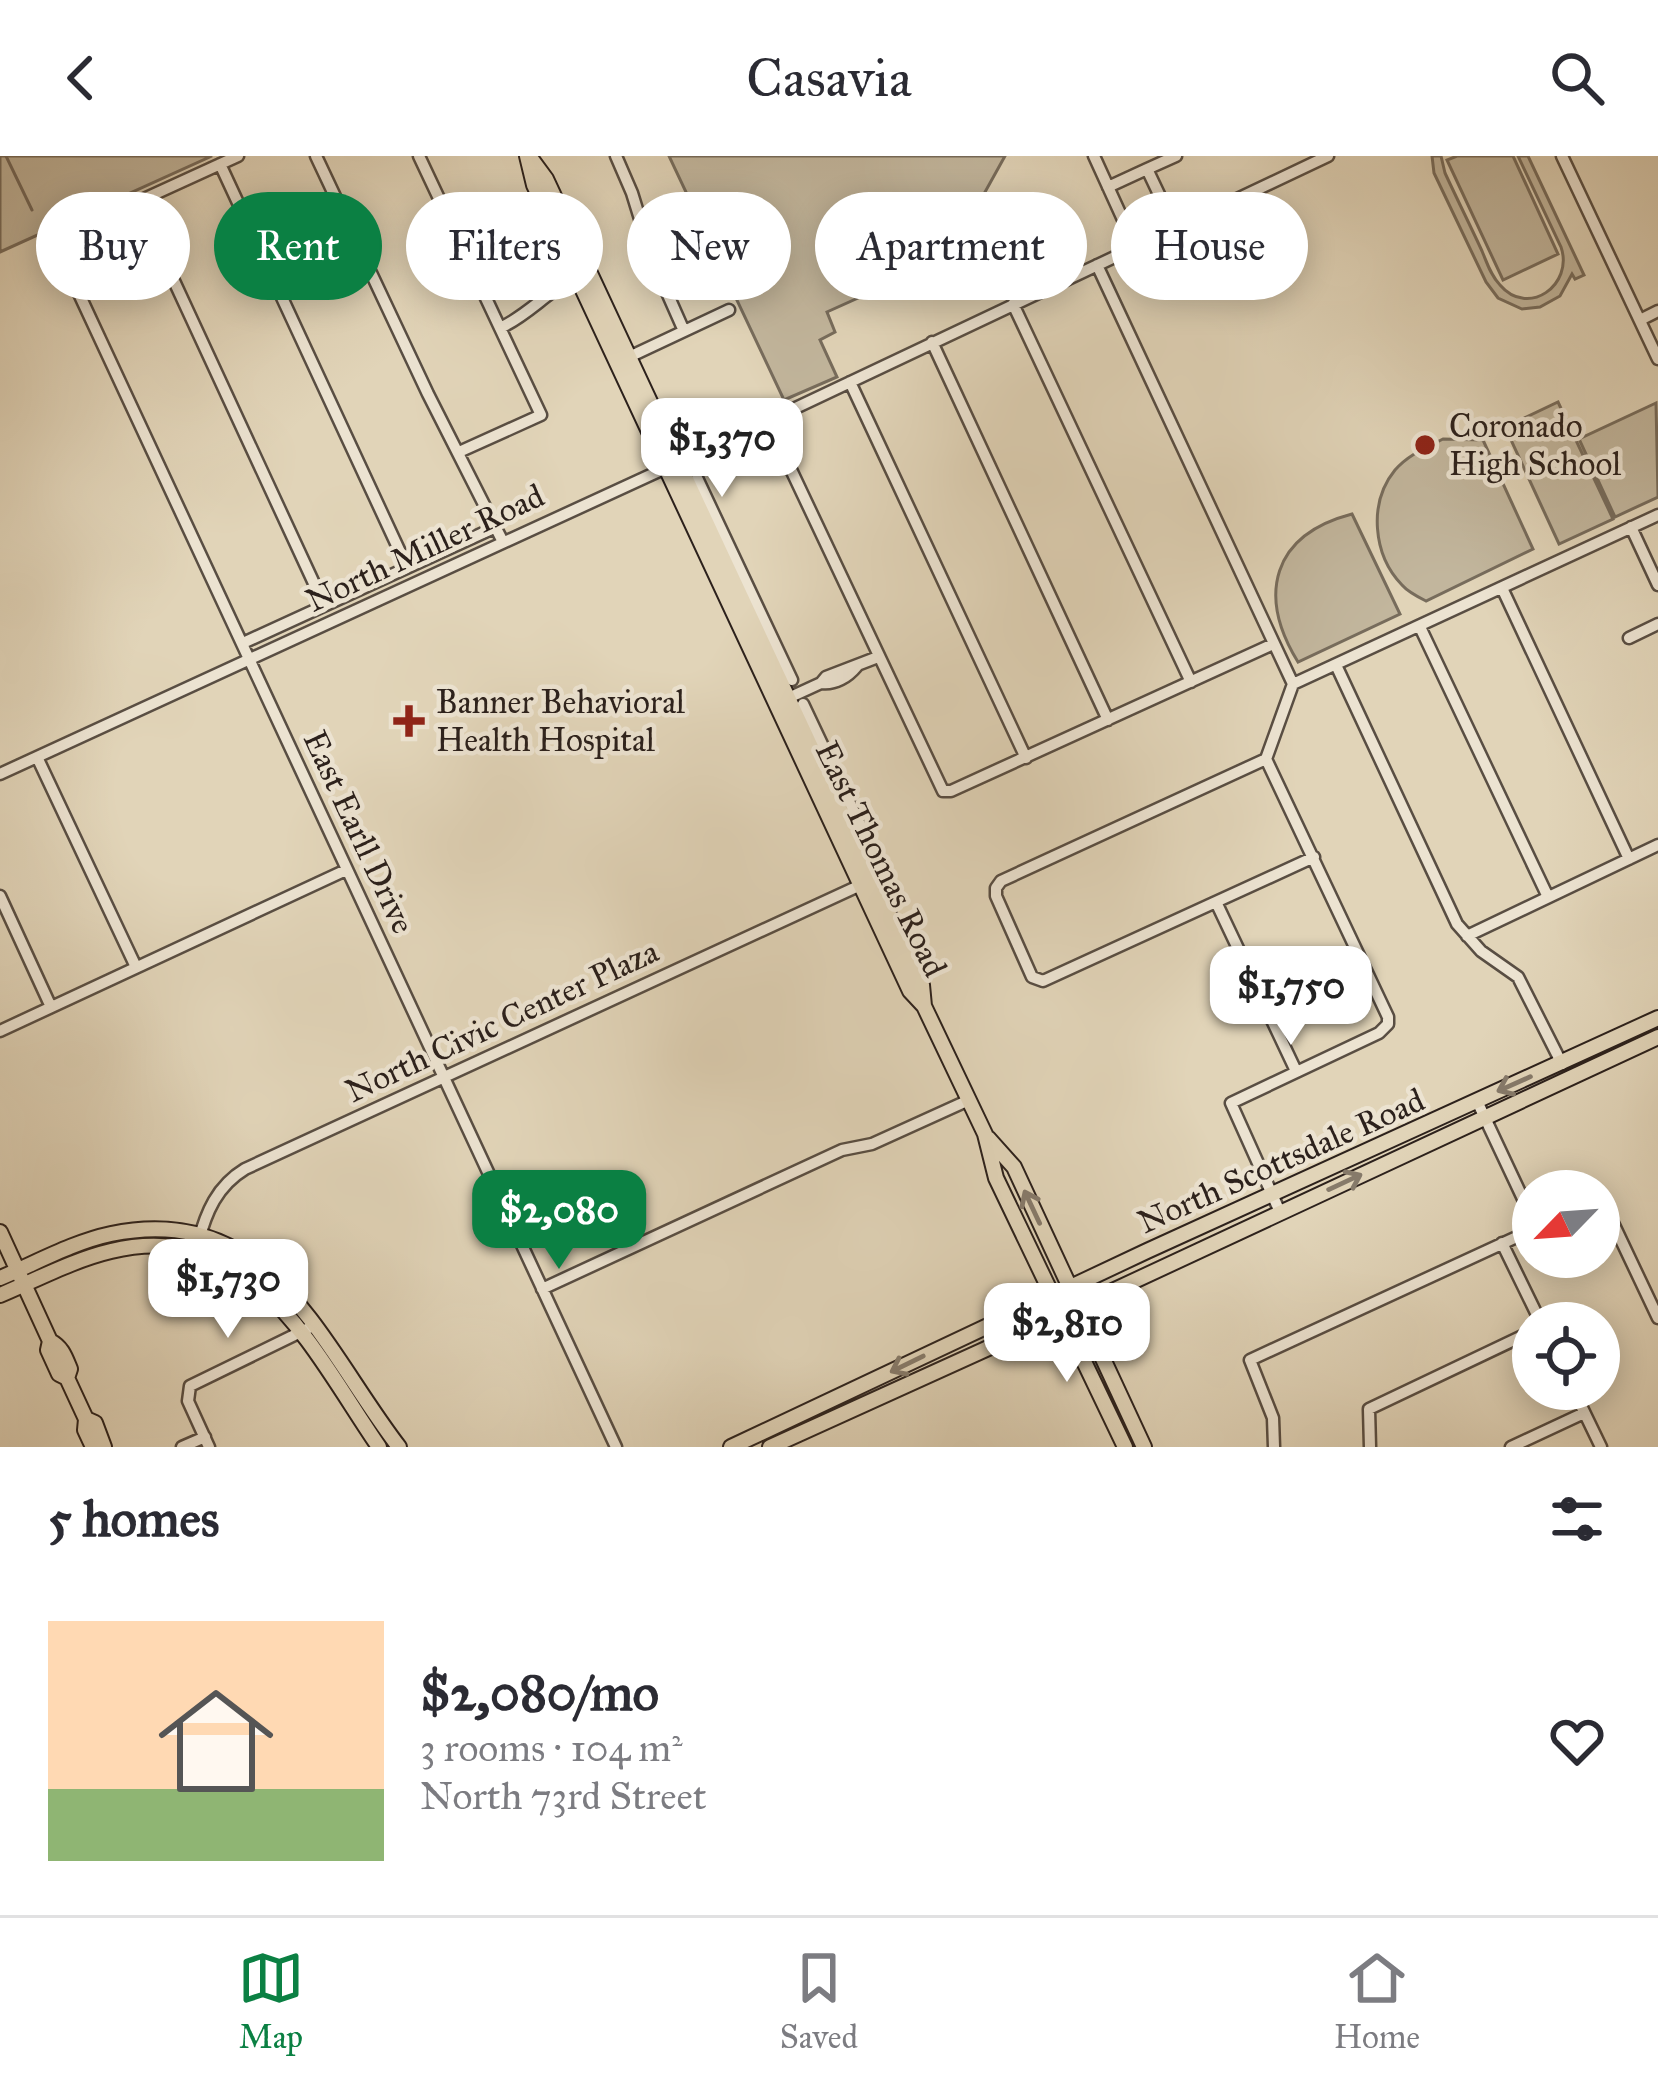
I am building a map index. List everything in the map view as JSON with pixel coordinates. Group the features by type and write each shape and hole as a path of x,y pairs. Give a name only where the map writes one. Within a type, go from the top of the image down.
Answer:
{"main road":[{"name":"East Thomas Road","path":"528,156 538,192"},
{"name":"East Thomas Road","path":"528,156 546,179 629,357 672,466 715,528 775,670"},
{"name":"East Thomas Road","path":"589,300 790,702 922,985 924,1006 985,1134 996,1178 1125,1447"},
{"name":"East Thomas Road","path":"802,728 853,822 872,879"},
{"name":"North Scottsdale Road","path":"731,1447 1658,1018"},
{"name":"North Scottsdale Road","path":"770,1447 1658,1037"},
{"name":"East Thomas Road","path":"985,1134 1014,1167 1144,1447"},
{"path":"1230,1214 1239,1231"},
{"path":"0,1295 82,1243 109,1235 151,1230 234,1250 290,1292 379,1447"},
{"path":"0,1232 50,1340 52,1360 59,1374 68,1378 86,1419 85,1430 93,1447"},
{"path":"0,1278 21,1278"},
{"path":"308,1328 339,1360 399,1447"},
{"path":"86,1419 95,1423 104,1447"}],"street":[{"path":"157,192 238,156"},
{"path":"316,156 502,542"},
{"path":"419,156 541,415 459,452"},
{"path":"616,156 653,262 684,331"},
{"path":"1094,156 1111,194"},
{"path":"1108,187 1176,156"},
{"name":"North Miller Road","path":"1252,192 1328,156"},
{"path":"1562,156 1658,359"},
{"path":"220,164 407,567"},
{"path":"1147,169 1158,192"},
{"name":"North Miller Road","path":"0,774 1111,258"},
{"path":"1097,265 1294,684"},
{"name":"East Earll Drive","path":"82,300 616,1447"},
{"path":"183,300 324,605"},
{"path":"500,328 542,300"},
{"path":"1013,304 1191,682"},
{"path":"629,357 730,310"},
{"path":"1640,320 1658,311"},
{"path":"932,342 1108,720"},
{"path":"850,382 1026,758"},
{"path":"768,421 943,791 1026,758 1273,644"},
{"name":"East Thomas Road","path":"697,478 715,528"},
{"path":"1313,857 1043,981 1033,976 996,896 1000,881 1266,759 1294,684 1658,515"},
{"name":"North Miller Road","path":"243,643 496,527"},
{"path":"1631,527 1658,585"},
{"path":"1502,588 1629,859"},
{"path":"1629,638 1658,624"},
{"path":"1420,627 1548,897"},
{"path":"790,702 826,676 878,657"},
{"path":"1336,665 1457,924 1481,951 1518,977 1567,1079"},
{"name":"East Thomas Road","path":"775,670 793,680"},
{"path":"37,757 136,968"},
{"path":"1266,759 1388,1024 1231,1103 1280,1212"},
{"path":"1466,935 1658,845"},
{"path":"0,1030 346,870"},
{"name":"North Civic Center Plaza","path":"198,1244 208,1209 236,1175 872,879"},
{"path":"0,896 51,1007"},
{"path":"1216,902 1295,1071"},
{"path":"542,1289 842,1150 872,1144 969,1100"},
{"path":"1477,1101 1512,1178"},
{"path":"1274,1447 1273,1418 1250,1360 1512,1238"},
{"path":"1620,1238 1658,1318"},
{"path":"1502,1243 1531,1302"},
{"path":"182,1447 207,1442 188,1401 188,1389 195,1382 308,1328"},
{"path":"1370,1447 1369,1409 1512,1341"},
{"path":"1583,1410 1600,1447"},
{"path":"1511,1447 1584,1413"}],"shaded area":[{"path":"0,156 212,156 132,192 36,192 36,236 0,252"},
{"path":"669,156 1005,156 985,192 815,192 815,300 854,300 827,312 835,332 820,340 837,377 784,400 737,300 791,300 791,192 686,192"},
{"path":"1432,156 1441,156 1492,273 1511,294 1523,298 1546,293 1561,274 1563,261 1561,247 1518,156 1528,156 1584,275 1575,279 1572,274 1560,296 1540,307 1522,309 1498,298 1434,173"},
{"path":"1513,156 1558,254 1503,280 1447,160"},
{"path":"1558,402 1613,519 1559,544 1505,427"},
{"path":"1656,403 1658,497 1615,517 1579,439"},
{"path":"1443,439 1483,440 1533,549 1426,601 1392,573 1380,544 1378,513 1395,470"},
{"path":"1352,514 1400,614 1298,662 1278,614 1280,571 1289,552 1304,537"}],"waterway":[{"path":"6,156 32,210"}],"place":[{"name":"Coronado High School","path":"1425,445"},
{"name":"Banner Behavioral Health Hospital","path":"409,721"}]}
